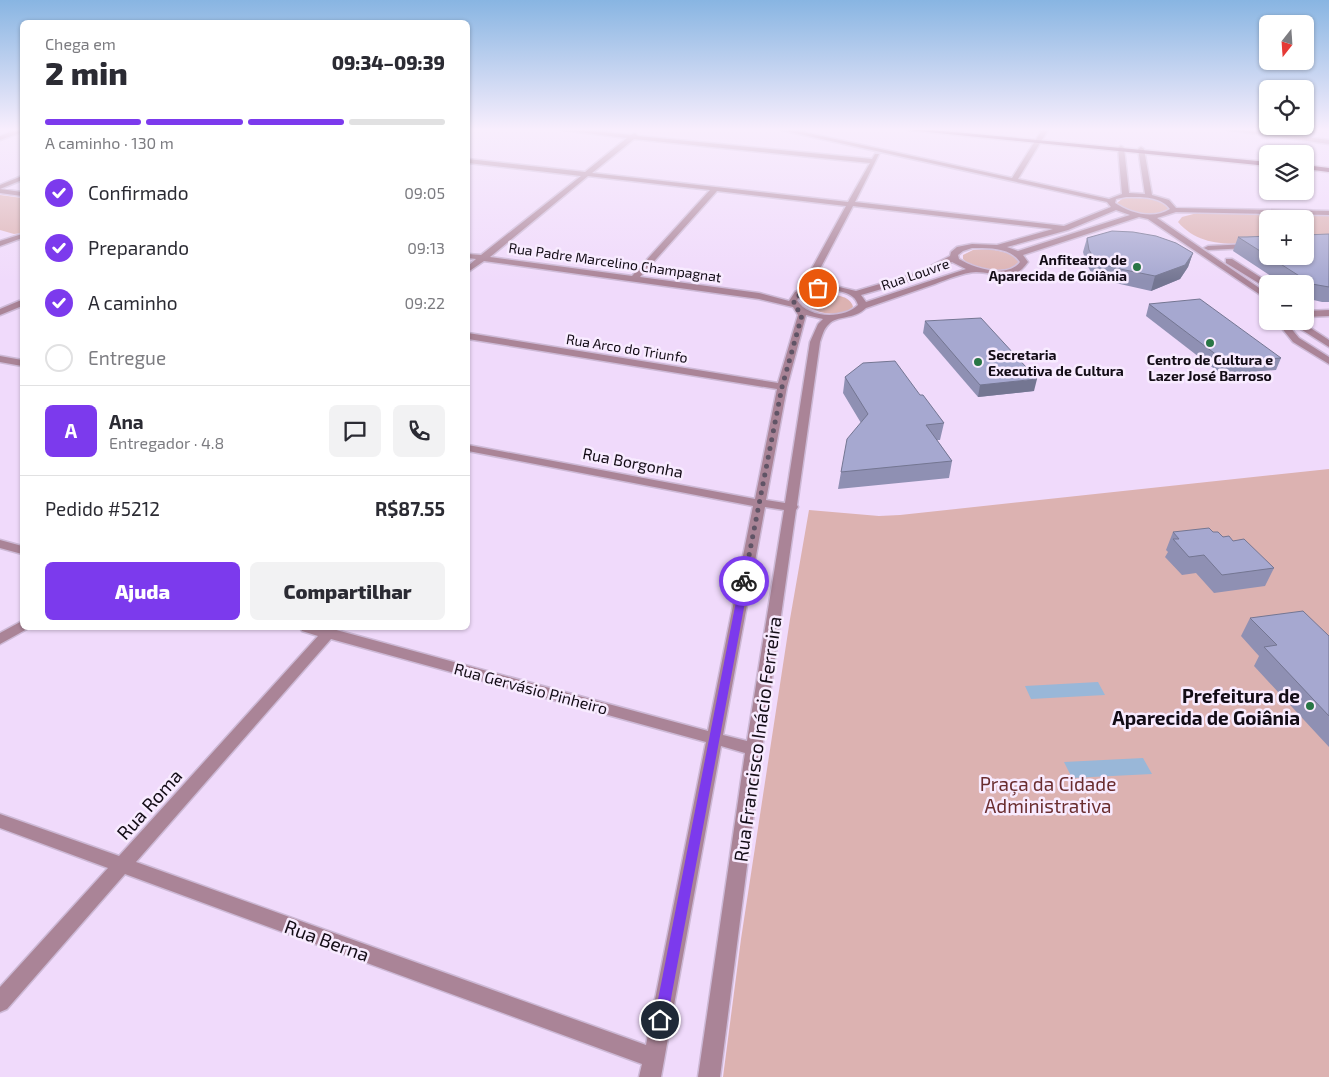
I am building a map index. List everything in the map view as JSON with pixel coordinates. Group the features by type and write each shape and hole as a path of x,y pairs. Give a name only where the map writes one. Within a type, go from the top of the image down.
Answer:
{"street":[{"path":"0,187 16,180"},
{"path":"470,268 578,180"},
{"path":"634,180 1065,228"},
{"path":"801,292 863,180"},
{"path":"1015,180 1113,204 1139,215 1163,216 1208,248 1259,279"},
{"path":"1124,180 1126,195"},
{"path":"1146,180 1149,197"},
{"path":"634,278 716,189"},
{"path":"0,191 20,194"},
{"path":"996,247 1065,228 1113,204 1119,196 1126,195 1149,197 1172,207 1329,213"},
{"path":"1163,216 1172,207"},
{"path":"1017,254 1139,215"},
{"path":"1149,216 1259,292"},
{"path":"0,234 19,237"},
{"path":"0,244 19,237"},
{"path":"1208,248 1259,245"},
{"name":"Rua Louvre","path":"854,294 930,271 954,257 956,251 966,247 996,247"},
{"path":"954,257 963,266 977,270 996,272 1017,270 1023,266 1024,262 1017,254 996,247"},
{"name":"Rua Padre Marcelino Champagnat","path":"470,256 759,296 797,307 813,314 831,317"},
{"name":"Rua Louvre","path":"831,317 856,313 863,306 958,273 977,270"},
{"name":"Rua Padre Marcelino Champagnat","path":"759,296 826,288 843,290 854,294"},
{"name":"Rua Francisco Inácio Ferreira","path":"650,1077 782,387 802,315 794,300 801,292"},
{"path":"854,294 863,302 863,306"},
{"path":"0,312 20,304"},
{"path":"1314,314 1329,313"},
{"name":"Rua Francisco Inácio Ferreira","path":"708,1077 754,749 792,507 815,342 823,324 831,317"},
{"path":"1288,330 1296,340 1329,361"},
{"path":"1308,330 1329,344"},
{"name":"Rua Arco do Triunfo","path":"470,336 782,387"},
{"path":"0,359 20,363"},
{"name":"Rua Borgonha","path":"470,448 759,503 792,507"},
{"path":"0,544 20,549"},
{"path":"0,639 20,627"},
{"name":"Rua Gervásio Pinheiro","path":"316,630 754,749"},
{"name":"Rua Roma","path":"0,1002 329,633"},
{"name":"Rua Berna","path":"0,822 654,1058"}],"green space":[{"path":"0,195 20,198 20,233 14,234 0,230"},
{"path":"1128,197 1155,200 1165,204 1170,210 1150,215 1128,211 1117,203"},
{"path":"1201,212 1259,213 1259,243 1231,244 1208,241 1187,231 1178,222 1182,217"},
{"path":"1314,215 1329,215 1329,239 1314,240"},
{"path":"990,249 1015,256 1021,262 1019,266 1005,270 982,269 969,264 963,259 963,255 973,250"},
{"path":"818,295 844,297 848,299 853,307 843,312 824,313 809,306 809,300"},
{"name":"Praça da Cidade Administrativa","path":"1329,469 1329,1077 723,1077 741,939 790,619 809,510 879,516 900,515"}],"water":[{"path":"1098,682 1105,695 1031,699 1025,686"},
{"path":"1143,758 1152,774 1072,778 1064,762"}],"building":[{"path":"1112,231 1156,236 1176,243 1193,253 1185,265 1155,276 1115,268 1097,262 1089,250 1087,238"},
{"path":"1329,234 1329,287 1314,284 1314,275 1298,275 1282,265 1314,265 1314,235"},
{"path":"1259,236 1259,250 1238,237"},
{"path":"1200,299 1281,358 1226,362 1149,304"},
{"name":"Secretaria Executiva de Cultura","path":"981,318 1037,379 980,385 925,321"},
{"path":"895,361 944,423 926,425 952,461 841,472 847,439 868,414 845,377 863,363"},
{"path":"1209,528 1213,532 1218,532 1223,537 1229,536 1233,541 1244,539 1274,568 1222,575 1204,555 1189,557 1173,539 1179,539 1173,532"},
{"path":"1303,611 1329,636 1329,716 1264,647 1277,645 1250,618"}],"way so far":[{"path":"744,581 782,387 802,315 794,305 794,300 798,294 804,291 818,288"}],"place":[{"name":"Anfiteatro de Aparecida de Goiânia","path":"1137,267"},
{"name":"Centro de Cultura e Lazer José Barroso","path":"1210,343"},
{"name":"Secretaria Executiva de Cultura","path":"978,362"},
{"name":"Prefeitura de Aparecida de Goiânia","path":"1310,706"}],"route":[{"path":"660,1020 716,739 744,581"}]}
